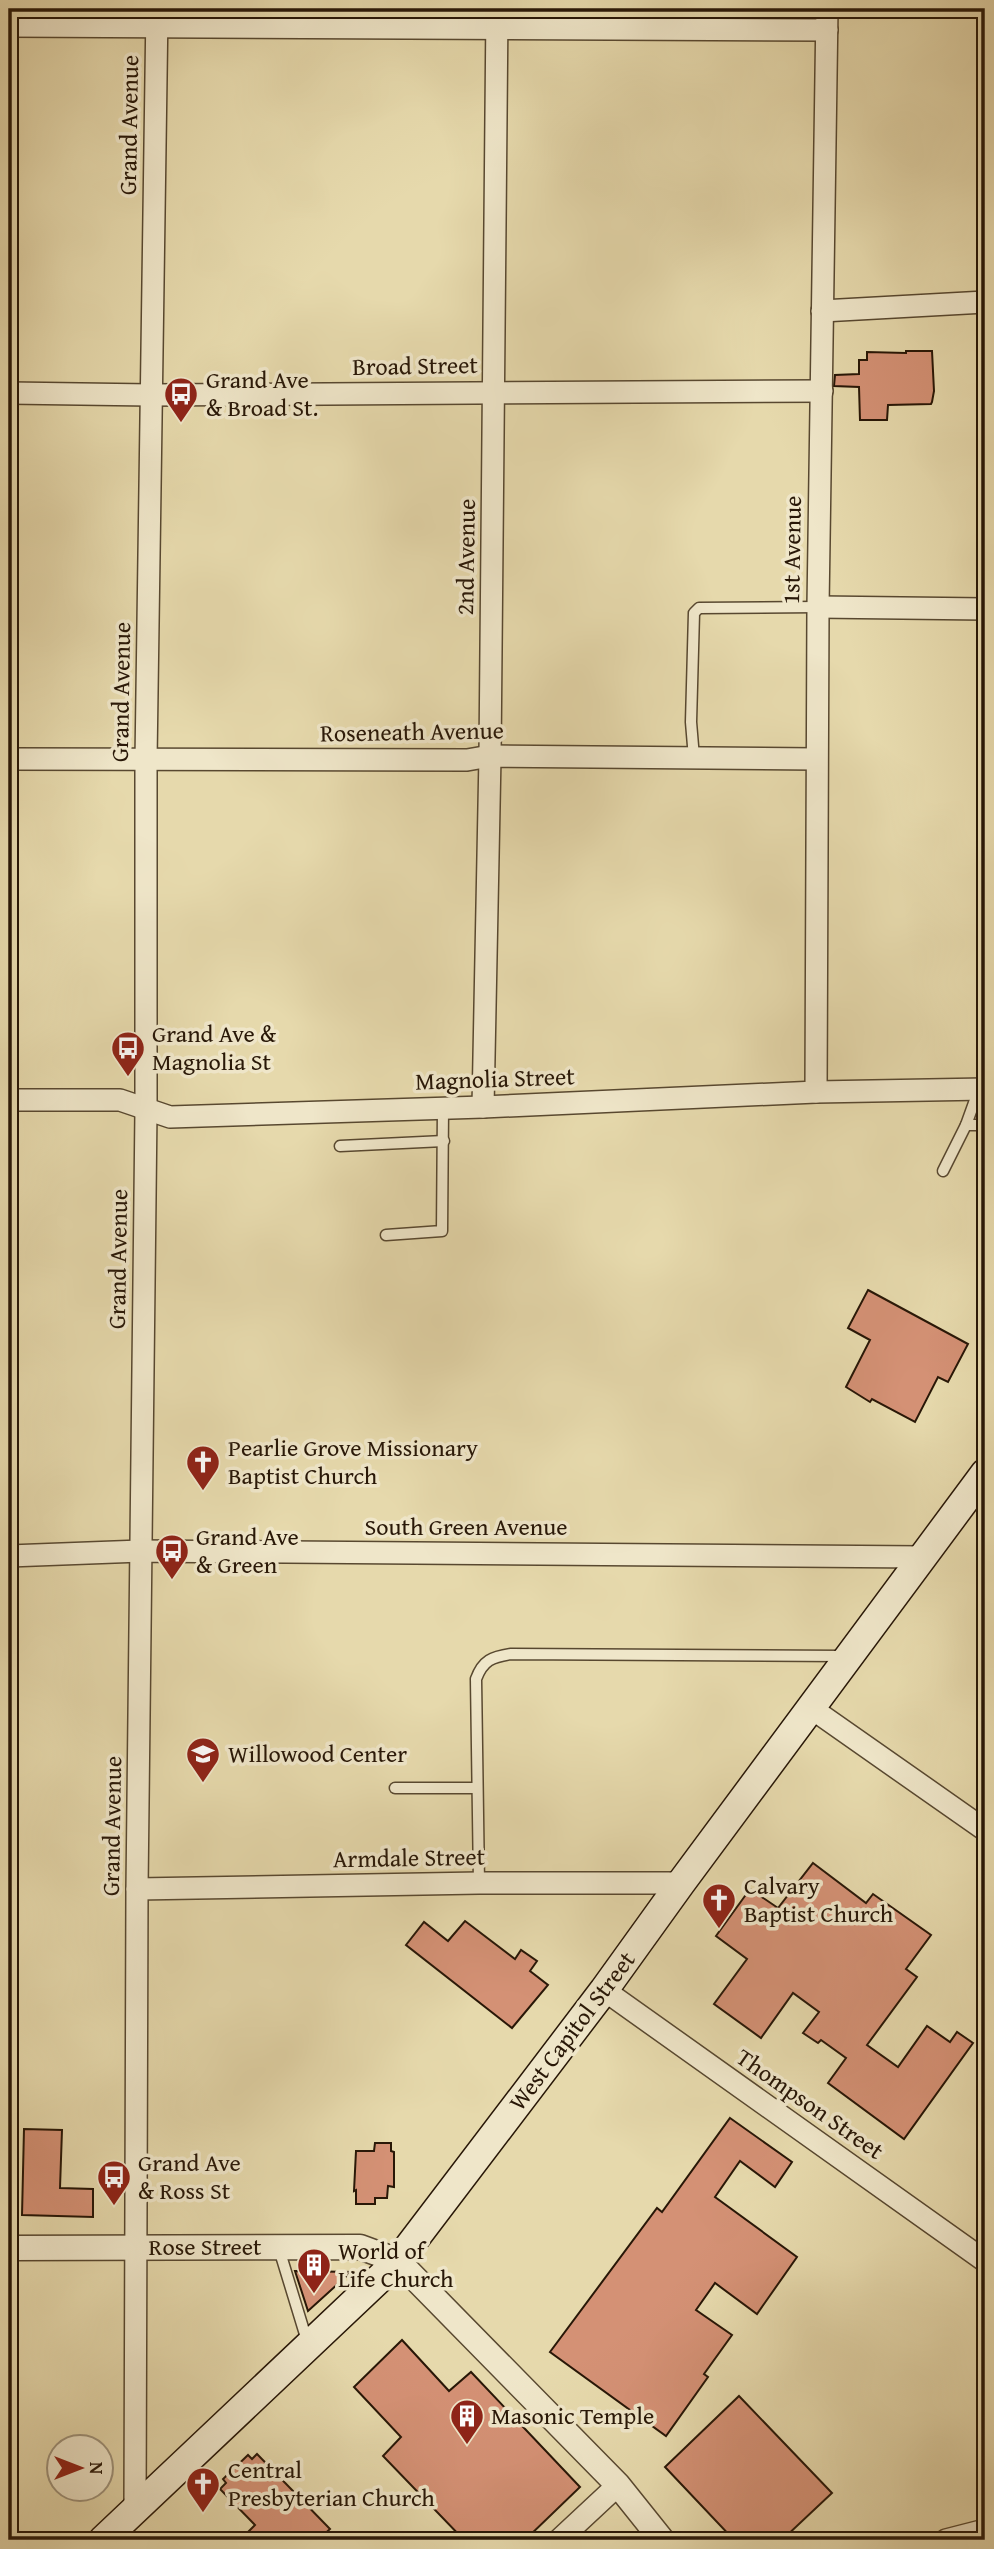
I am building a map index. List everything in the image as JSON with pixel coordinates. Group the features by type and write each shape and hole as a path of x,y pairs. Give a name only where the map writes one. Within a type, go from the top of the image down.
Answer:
{"main road":[{"name":"West Capitol Street","path":"103,2540 398,2262 604,1990 985,1474"}],"street":[{"path":"9,26 157,17 827,19"},
{"name":"Grand Avenue","path":"135,2510 137,1889 146,1110 146,760 157,17"},
{"name":"2nd Avenue","path":"483,1107 490,757 497,19"},
{"name":"1st Avenue","path":"816,1092 816,759 827,19"},
{"path":"822,311 985,302"},
{"name":"Broad Street","path":"9,394 822,391"},
{"path":"818,607 985,608"},
{"name":"Roseneath Avenue","path":"9,759 816,759"},
{"name":"Magnolia Street","path":"9,1100 120,1100 170,1117 483,1107 816,1092 982,1089"},
{"name":"South Green Avenue","path":"9,1556 141,1551 923,1557"},
{"path":"811,1708 985,1830"},
{"name":"Armdale Street","path":"137,1889 479,1883 681,1883"},
{"name":"Thompson Street","path":"604,1990 985,2261"},
{"name":"Rose Street","path":"9,2248 360,2247 398,2262"},
{"path":"398,2262 618,2485 662,2540"},
{"path":"559,2540 618,2485"},
{"path":"946,2540 985,2530"}],"lane":[{"path":"694,758 691,722 694,613 699,608 818,607"},
{"path":"943,1171 982,1089"},
{"path":"386,1235 442,1231 443,1108"},
{"path":"966,1125 985,1125"},
{"path":"340,1146 444,1141"},
{"path":"479,1883 476,1679 481,1665 494,1657 511,1654 849,1656"},
{"path":"395,1788 477,1788"},
{"path":"278,2246 309,2346"}],"building":[{"path":"932,351 934,391 931,404 888,405 887,420 860,420 859,387 834,386 835,375 859,374 859,360 867,360 867,352"},
{"path":"868,1290 968,1344 948,1382 938,1377 915,1422 872,1399 870,1402 846,1387 870,1340 848,1328"},
{"path":"813,1863 866,1903 873,1894 931,1935 906,1969 917,1977 867,2045 898,2067 927,2026 950,2042 957,2032 973,2043 904,2139 828,2083 846,2058 821,2040 818,2043 803,2033 819,2012 793,1993 761,2038 714,2004 747,1959 716,1936 750,1889 778,1908"},
{"path":"465,1921 515,1959 521,1950 537,1961 530,1971 548,1985 512,2028 406,1945 424,1922 448,1941"},
{"path":"730,2118 792,2162 775,2187 740,2161 715,2197 797,2257 757,2314 715,2283 696,2310 732,2335 704,2374 708,2377 666,2436 550,2352 657,2208 662,2212"},
{"path":"24,2129 62,2130 60,2188 93,2189 93,2217 22,2215"},
{"path":"375,2143 391,2143 391,2151 394,2152 394,2187 388,2186 387,2198 375,2198 375,2204 356,2204 356,2151 374,2151"},
{"name":"World of Life Church","path":"295,2271 351,2272 308,2311"},
{"name":"Masonic Temple","path":"402,2340 449,2391 471,2372 580,2487 525,2540 464,2540 383,2456 401,2437 354,2387"},
{"path":"739,2396 832,2493 782,2540 734,2540 665,2467"},
{"name":"Central Presbyterian Church","path":"257,2454 330,2529 318,2540 240,2540 255,2525 220,2489 226,2483 223,2479 248,2455 252,2459"}],"place":[{"name":"Grand Ave & Broad St.","path":"181,424"},
{"name":"Grand Ave & Magnolia St","path":"128,1078"},
{"name":"Pearlie Grove Missionary Baptist Church","path":"203,1492"},
{"name":"Grand Ave & Green","path":"172,1581"},
{"name":"Willowood Center","path":"203,1784"},
{"name":"Calvary Baptist Church","path":"719,1930"},
{"name":"Grand Ave & Ross St","path":"114,2207"},
{"name":"World of Life Church","path":"314,2295"},
{"name":"Masonic Temple","path":"467,2446"},
{"name":"Central Presbyterian Church","path":"203,2514"}]}
